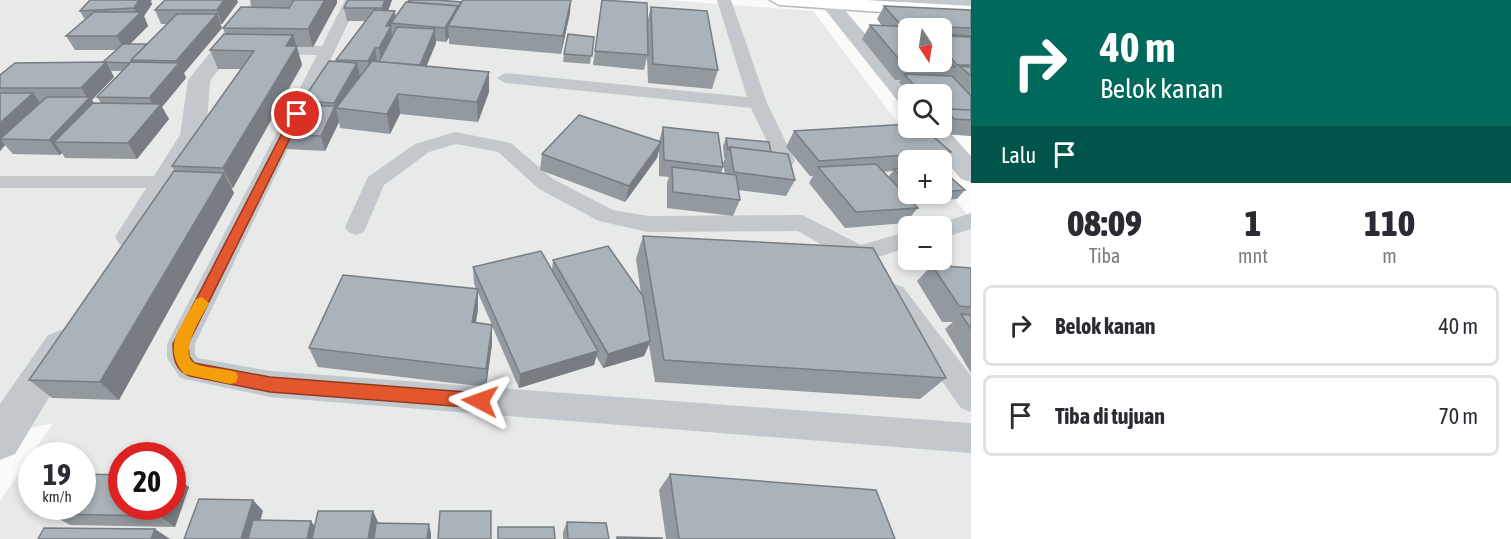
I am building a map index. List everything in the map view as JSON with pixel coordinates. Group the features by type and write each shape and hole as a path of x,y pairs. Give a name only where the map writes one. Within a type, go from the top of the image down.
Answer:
{"highway":[{"path":"779,0 971,12"}],"street":[{"path":"115,261 193,135 198,119 195,94 199,80 263,0"},
{"path":"829,3 898,87"},
{"path":"941,138 971,173"},
{"path":"0,440 77,321"}],"lane":[{"path":"352,0 181,344 181,358 190,369 270,384 971,438"},
{"path":"724,0 758,103 785,160"},
{"path":"902,0 971,4"},
{"path":"253,48 328,51"},
{"path":"505,78 758,103"},
{"path":"356,227 375,182 422,148 455,138 504,147 546,184 607,216 648,224 802,223 859,254 876,270 971,399"},
{"path":"0,182 166,182"},
{"path":"952,227 971,221"},
{"path":"859,254 898,242"}],"shaded area":[{"path":"0,0 665,0 813,11 898,123 898,138 909,138 918,150 898,150 898,204 952,204 952,195 971,220 971,539 0,539 0,501 18,475 18,520 96,520 96,442 40,442 53,423 0,435"}],"building":[{"path":"90,0 139,0 134,8 80,11"},
{"path":"165,0 224,0 217,10 155,10"},
{"path":"294,0 325,0 308,29 223,28 241,7 289,8"},
{"path":"348,0 385,0 382,8 344,8"},
{"path":"409,0 461,2 458,9 458,6 408,2"},
{"path":"463,0 571,0 563,36 448,26"},
{"path":"602,0 647,3 648,55 595,51"},
{"path":"406,2 458,6 445,28 391,23"},
{"path":"884,6 971,10 971,28 952,27 952,18 898,18 898,22"},
{"path":"651,7 707,11 718,70 653,64"},
{"path":"374,10 395,11 386,26 391,26 379,48 375,48 368,61 336,60"},
{"path":"94,12 141,12 117,36 66,36"},
{"path":"177,14 217,14 176,61 131,60"},
{"path":"870,25 898,26 898,58"},
{"path":"397,27 435,29 420,65 379,62"},
{"path":"224,34 293,35 286,46 297,46 223,168 172,166 254,51 210,50"},
{"path":"568,34 594,37 592,56 564,54"},
{"path":"952,35 971,36 952,36"},
{"path":"952,36 971,37 971,65 957,65 952,59"},
{"path":"123,44 147,44 130,63 103,62"},
{"path":"329,61 357,63 334,103 302,101"},
{"path":"372,61 489,72 477,102 398,94 387,114 336,108"},
{"path":"106,62 81,88 0,88 0,75 15,63"},
{"path":"131,62 179,63 149,98 97,97"},
{"path":"960,66 971,67 971,76"},
{"path":"904,74 952,76 971,96 971,110 952,109 952,84 913,84"},
{"path":"0,93 33,93 0,123"},
{"path":"47,97 90,97 49,140 0,139"},
{"path":"93,103 161,104 128,143 54,142"},
{"path":"298,105 335,106 321,136 281,134"},
{"path":"952,109 971,110 971,120 954,119"},
{"path":"579,115 661,142 629,186 542,154"},
{"path":"898,125 898,138 935,138 949,150 898,150 898,156 819,161 794,131"},
{"path":"663,127 718,133 723,167 664,160"},
{"path":"726,138 769,142 771,152 730,147 728,149"},
{"path":"730,147 788,154 795,180 734,172"},
{"path":"876,164 898,187 898,204 914,204 918,208 856,212 818,167"},
{"path":"672,167 736,175 740,200 673,192"},
{"path":"174,171 224,173 100,382 29,380"},
{"path":"952,179 965,190 952,191"},
{"path":"643,236 873,248 946,378 664,360"},
{"path":"608,246 643,296 650,341 608,354 553,260"},
{"path":"541,251 598,351 520,374 473,267"},
{"path":"952,267 971,268 971,307 959,306 935,270 952,270"},
{"path":"343,275 478,289 472,322 492,325 486,369 309,348"},
{"path":"961,314 971,315 971,329"},
{"path":"96,474 108,475 108,515 96,515"},
{"path":"670,474 876,490 895,539 679,539"},
{"path":"199,499 253,500 241,539 184,539"},
{"path":"318,511 373,511 368,539 312,539"},
{"path":"440,511 491,511 491,539 438,539"},
{"path":"253,520 311,521 307,539 248,539"},
{"path":"567,522 606,523 609,539 568,539"},
{"path":"376,523 429,524 427,539 374,539"},
{"path":"498,527 554,527 555,539 498,539"},
{"path":"44,528 155,529 151,539 38,539"},
{"path":"617,537 662,538 662,539 617,539"}],"slow traffic":[{"path":"202,303 181,344 181,358 190,369 230,377"}],"route":[{"path":"297,114 181,344 181,358 190,369 270,384 480,401"}]}
